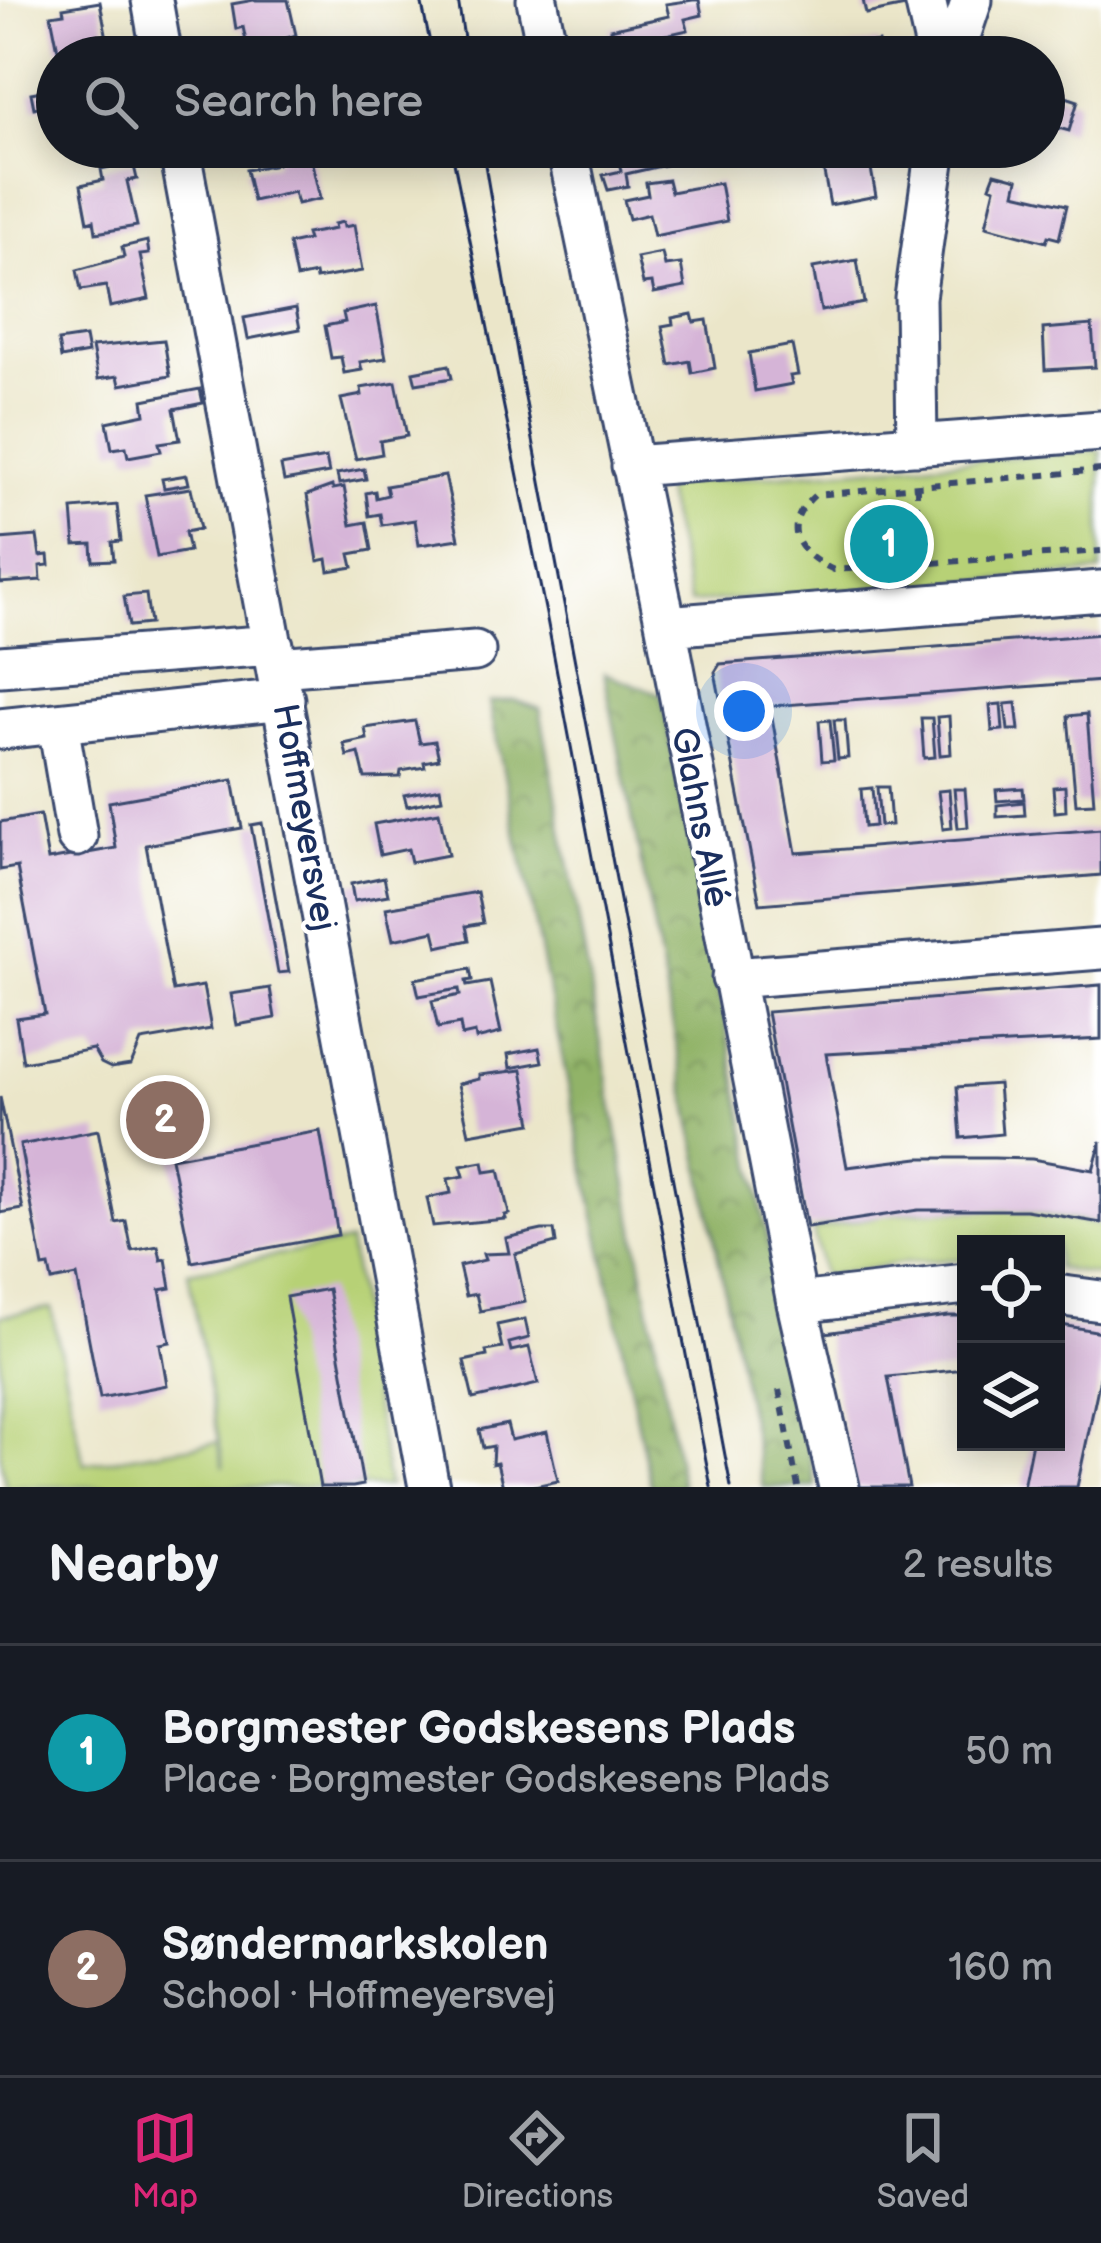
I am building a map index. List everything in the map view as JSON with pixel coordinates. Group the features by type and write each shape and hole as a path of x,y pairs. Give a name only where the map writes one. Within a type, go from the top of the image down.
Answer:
{"street":[{"path":"152,0 158,36"},
{"path":"537,0 545,36"},
{"path":"925,0 933,36"},
{"path":"960,36 972,0"},
{"name":"Hoffmeyersvej","path":"183,168 429,1487"},
{"name":"Glahns Allé","path":"571,168 667,626 797,1303 839,1487"},
{"path":"917,445 915,298 933,168"},
{"path":"632,466 1101,431"},
{"path":"667,626 1101,591"},
{"path":"0,666 278,670 476,651"},
{"path":"0,729 58,724 278,670"},
{"path":"58,724 76,836"},
{"path":"732,978 1101,949"},
{"path":"797,1303 957,1285"},
{"path":"1065,1296 1101,1301"}],"path":[{"path":"916,606 917,445"},
{"path":"1101,470 815,495 800,509 795,535 808,558 834,570 1101,550"}],"green space":[{"path":"1101,450 1101,572 690,603 663,484"},
{"path":"604,673 661,694 816,1487 763,1487"},
{"path":"514,700 540,709 682,1487 651,1487 489,702"},
{"path":"1016,1210 1101,1225 1101,1276 1065,1270 1065,1235 957,1235 957,1259 907,1262 823,1276 813,1230 887,1214"},
{"path":"349,1242 388,1487 6,1487 0,1452 0,1316 51,1308 84,1464 218,1442 224,1468 188,1272"}],"building":[{"path":"288,0 296,35 245,36 243,27 236,29 232,4"},
{"path":"699,0 702,15 685,19 688,30 662,36 611,36 610,29 669,16 666,4"},
{"path":"863,0 903,0 905,6 866,14"},
{"path":"100,2 107,36 55,36 51,15 64,13 63,8"},
{"path":"1065,97 1078,101 1069,131 1065,130"},
{"path":"134,168 137,179 127,181 137,226 96,233 94,220 88,222 81,185 103,180 101,169"},
{"path":"313,168 320,199 297,204 294,192 253,201 246,170"},
{"path":"652,168 626,174 628,186 608,190 603,175"},
{"path":"823,168 871,168 876,196 830,205"},
{"path":"995,173 1018,179 1015,193 1067,205 1059,239 1048,236 1046,242 986,226"},
{"path":"668,180 671,192 720,183 727,221 654,236 649,214 629,219 624,200 648,195 646,183"},
{"path":"343,222 344,227 354,225 362,271 296,278 289,244"},
{"path":"147,241 149,254 140,255 149,299 110,307 106,286 81,290 77,270 124,257 122,247"},
{"path":"662,253 665,266 681,264 685,287 654,293 652,283 643,284 637,258"},
{"path":"857,260 864,303 821,311 813,268"},
{"path":"376,306 386,358 360,362 362,370 344,373 341,357 331,358 325,326 345,322 343,313"},
{"path":"296,308 300,329 248,339 244,318"},
{"path":"692,314 694,322 707,320 715,368 692,373 690,361 670,365 662,326 673,324 672,318"},
{"path":"1092,325 1095,367 1045,370 1043,329"},
{"path":"85,337 88,353 61,358 58,341"},
{"path":"164,340 170,376 120,385 118,376 98,379 92,347"},
{"path":"792,345 798,375 790,376 792,384 755,391 749,353"},
{"path":"449,365 452,378 416,384 413,372"},
{"path":"396,382 407,436 380,441 382,454 356,459 341,399 362,395 361,388"},
{"path":"200,389 203,403 174,409 180,440 159,443 161,451 128,457 126,447 112,449 107,422 145,414 143,400"},
{"path":"326,458 329,473 284,481 281,466"},
{"path":"364,469 366,479 339,484 337,474"},
{"path":"187,475 189,484 164,488 162,479"},
{"path":"445,476 459,539 419,545 415,520 382,525 380,514 369,516 366,493 375,491 376,498 388,495 386,486"},
{"path":"344,487 351,525 367,522 372,550 350,554 353,567 329,571 327,559 318,561 307,495"},
{"path":"191,488 200,529 185,532 189,551 157,557 145,495"},
{"path":"117,505 121,541 112,542 114,560 93,561 92,544 75,545 72,509"},
{"path":"37,536 40,556 48,555 49,565 40,566 41,580 0,583 0,539"},
{"path":"146,594 150,624 129,626 124,596"},
{"path":"1101,634 1101,681 770,706 796,853 1101,829 1101,875 760,904 715,672 720,664"},
{"path":"1016,703 1019,730 1008,730 1005,704"},
{"path":"1001,704 1003,730 992,731 990,705"},
{"path":"1087,714 1094,803 1076,804 1068,716"},
{"path":"949,716 951,754 940,755 937,717"},
{"path":"921,718 932,718 935,757 924,758"},
{"path":"830,720 834,760 822,761 819,721"},
{"path":"834,720 845,720 848,758 838,759"},
{"path":"415,721 420,743 435,741 439,759 424,762 425,767 401,771 400,777 365,778 359,753 347,756 344,744 367,739 365,728"},
{"path":"233,780 242,828 146,845 173,991 203,986 211,1029 141,1041 131,1065 111,1068 101,1063 93,1049 23,1062 16,1018 45,1014 17,867 0,870 0,822 40,815 48,860 116,848 109,802"},
{"path":"1065,786 1066,811 1055,812 1053,787"},
{"path":"877,787 888,787 891,825 880,826"},
{"path":"440,788 442,799 407,806 404,795"},
{"path":"872,788 875,826 864,827 861,789"},
{"path":"1023,788 1024,799 997,801 996,790"},
{"path":"954,789 965,789 968,827 958,828"},
{"path":"949,790 952,828 943,829 938,791"},
{"path":"1024,802 1025,815 997,817 997,805"},
{"path":"439,812 448,855 411,862 408,849 380,855 374,824"},
{"path":"262,823 289,972 278,973 251,825"},
{"path":"384,877 388,895 354,901 351,884"},
{"path":"477,892 483,923 466,926 469,940 438,947 434,931 393,940 386,908"},
{"path":"470,969 472,980 466,981 467,986 490,982 501,1033 476,1039 475,1033 462,1036 460,1024 438,1028 432,1001 460,995 459,989 419,996 415,979"},
{"path":"1101,985 1101,1039 826,1054 847,1167 919,1158 994,1158 1093,1170 1101,1141 1101,1223 1026,1210 918,1210 807,1227 767,1012"},
{"path":"270,988 275,1018 237,1025 231,994"},
{"path":"539,1048 542,1062 510,1068 508,1054"},
{"path":"522,1070 532,1123 469,1134 458,1084 479,1079 479,1075"},
{"path":"998,1084 1002,1134 961,1138 957,1087"},
{"path":"0,1097 23,1209 0,1213"},
{"path":"98,1130 116,1223 126,1221 132,1251 158,1246 161,1260 166,1259 171,1288 160,1290 170,1342 160,1344 167,1385 100,1398 77,1276 52,1281 49,1266 43,1267 20,1145"},
{"path":"320,1131 338,1235 192,1262 171,1158"},
{"path":"483,1162 485,1172 499,1170 509,1214 506,1219 433,1226 427,1198 451,1193 448,1179 464,1176 461,1166"},
{"path":"554,1230 556,1243 515,1254 525,1302 480,1311 476,1294 466,1296 459,1266 485,1260 483,1254 509,1253 506,1238"},
{"path":"328,1289 363,1485 353,1487 320,1487 286,1297"},
{"path":"957,1316 957,1370 888,1377 909,1487 855,1487 825,1333"},
{"path":"525,1319 529,1338 509,1343 511,1351 529,1347 538,1384 473,1399 464,1361 502,1348 497,1325"},
{"path":"1065,1326 1101,1332 1101,1373 1077,1487 1023,1487 1030,1451 1065,1451"},
{"path":"507,1424 511,1440 547,1432 558,1481 503,1487 497,1463 492,1464 493,1446 483,1448 479,1430"}],"tram line":[{"path":"421,0 429,36"},
{"path":"458,0 464,36"},
{"path":"455,168 546,614 711,1487"},
{"path":"486,168 731,1487"}],"place":[{"name":"Borgmester Godskesens Plads","path":"889,544"},
{"name":"Søndermarkskolen","path":"165,1120"}]}
